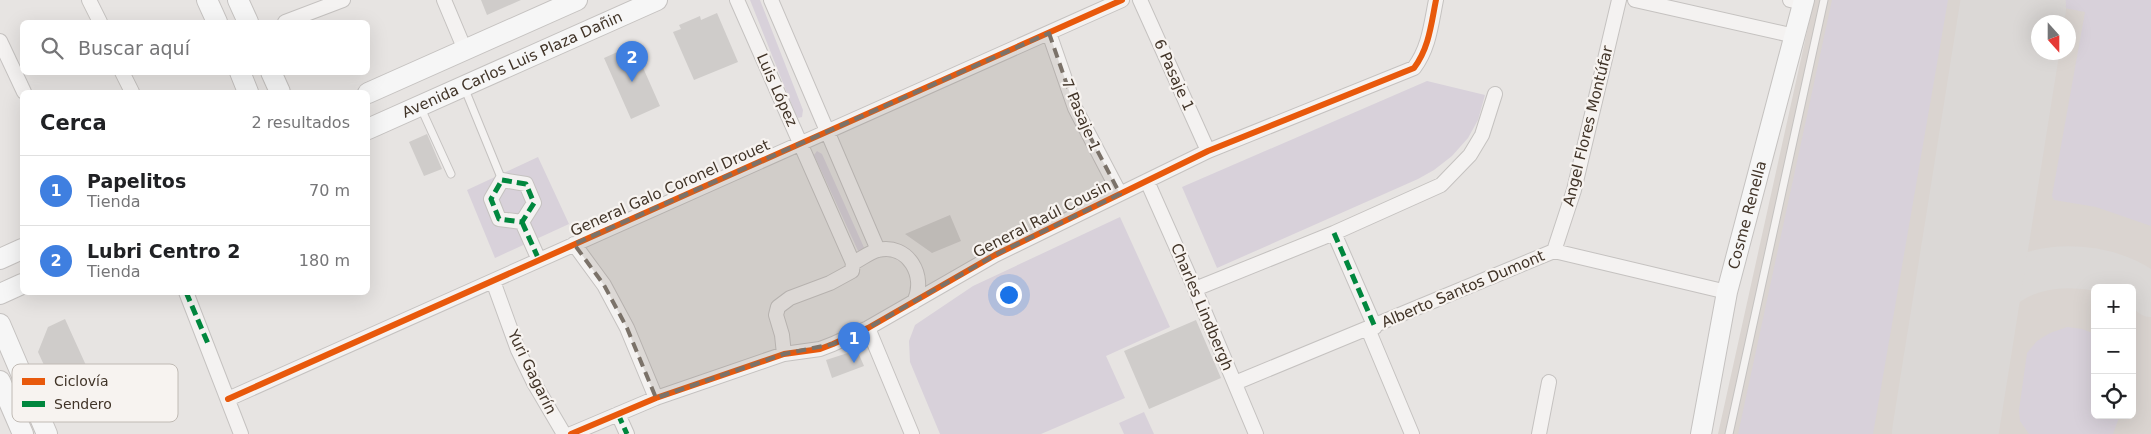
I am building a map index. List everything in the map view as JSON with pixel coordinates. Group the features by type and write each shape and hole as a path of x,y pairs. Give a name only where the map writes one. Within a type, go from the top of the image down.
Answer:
{"street":[{"path":"89,0 99,20"},
{"path":"208,0 217,20"},
{"path":"238,0 247,20"},
{"path":"444,0 465,50"},
{"path":"370,92 577,0"},
{"name":"Avenida Carlos Luis Plaza Dañin","path":"370,128 657,0"},
{"name":"Luis López","path":"736,0 853,263"},
{"name":"Luis López","path":"771,0 878,250"},
{"name":"General Galo Coronel Drouet","path":"228,399 1122,0"},
{"name":"6 Pasaje 1","path":"1140,0 1208,151"},
{"name":"General Raúl Cousin","path":"571,434 656,398 784,354 820,349 868,328 994,256 1208,151 1414,68 1423,56 1428,44 1436,0"},
{"name":"Angel Flores Montúfar","path":"1554,251 1574,190 1619,0"},
{"path":"1635,0 1795,36"},
{"path":"290,20 338,1"},
{"name":"Cosme Renella","path":"1701,434 1727,292 1795,36 1799,1"},
{"name":"7 Pasaje 1","path":"1049,33 1075,108 1120,194"},
{"path":"0,41 23,90"},
{"path":"124,75 131,90"},
{"path":"241,75 247,90"},
{"path":"272,75 279,90"},
{"path":"1196,289 1334,233 1427,193 1441,185 1474,148 1489,116 1495,94"},
{"path":"502,180 526,184 534,203 522,222 499,219 491,199 502,180"},
{"name":"Charles Lindbergh","path":"1147,181 1196,289 1256,434"},
{"path":"522,222 539,260"},
{"path":"1334,233 1412,434"},
{"path":"574,244 604,285 627,328 656,398"},
{"path":"0,259 20,250"},
{"path":"784,354 782,335 776,315 778,307 790,298 830,283 852,271 853,263 878,250 889,250 898,253 909,260 916,270 920,290 914,302"},
{"name":"Alberto Santos Dumont","path":"1235,383 1554,251 1727,292"},
{"name":"Yuri Gagarín","path":"493,280 518,350 534,383 564,434"},
{"path":"0,294 20,285"},
{"path":"187,295 241,434"},
{"path":"0,324 17,364"},
{"path":"868,328 912,434"},
{"path":"0,381 12,409"},
{"path":"1539,434 1549,382"},
{"path":"618,414 627,434"},
{"path":"18,422 23,434"},
{"path":"42,422 47,434"}],"lane":[{"path":"1729,434 1824,0"},
{"path":"464,87 502,180"},
{"path":"420,106 451,174"}],"highlighted area":[{"path":"1049,33 1075,108 1120,194 995,255 868,328 833,344 784,354 656,398 627,328 604,285 574,244"}],"shaded area":[{"path":"750,0 760,0 803,110 802,117 798,118 795,113"},
{"path":"1814,0 2151,0 2151,434 1718,434"},
{"path":"1832,0 1948,0 1873,434 1738,434"},
{"path":"2021,0 2151,0 2151,226 2096,207 2054,200 2052,196 2085,12"},
{"path":"1427,81 1485,95 1478,120 1468,138 1452,156 1434,170 1418,179 1217,268 1182,187"},
{"path":"817,151 822,154 866,252 860,255 814,155"},
{"path":"538,157 569,224 495,258 467,190"},
{"path":"1120,217 1170,327 1106,356 1125,398 1041,434 940,434 910,362 909,341 915,325 973,286"},
{"path":"2067,327 2091,332 2091,419 2119,419 2113,434 2029,434 2020,421 2019,410 2027,353 2037,341 2050,333"},
{"path":"1144,412 1154,434 1124,434 1119,423"}],"building":[{"path":"481,0 521,0 487,15"},
{"path":"717,13 738,62 694,80 673,32 681,29 679,25 700,16 701,20"},
{"path":"633,45 660,106 631,119 604,58"},
{"path":"427,134 442,169 424,176 409,142"},
{"path":"950,215 961,241 932,253 905,234"},
{"path":"65,319 85,364 43,364 38,352 48,327"},
{"path":"1196,320 1221,378 1149,409 1124,351"},
{"path":"857,350 864,366 832,378 826,360"}],"taxiway":[{"path":"1958,352 1968,330 1980,311 1994,296 2009,284 2027,275 2046,269 2068,267 2092,269 2108,273 2124,278 2145,290 2151,296"}],"runway":[{"path":"1945,434 2013,7"}],"marked path":[{"path":"502,180 526,184 534,203 522,222 499,219 491,199 502,180"},
{"path":"522,222 539,260"},
{"path":"1334,233 1375,327"},
{"path":"187,295 209,346"},
{"path":"618,414 627,434"}],"cycle path":[{"path":"228,399 1122,0"},
{"path":"571,434 656,398 784,354 820,349 833,344 868,328 995,255 1208,151 1414,68 1426,44 1436,0"}],"place":[{"name":"Lubri Centro 2","path":"632,82"},
{"name":"Papelitos","path":"854,363"}]}
